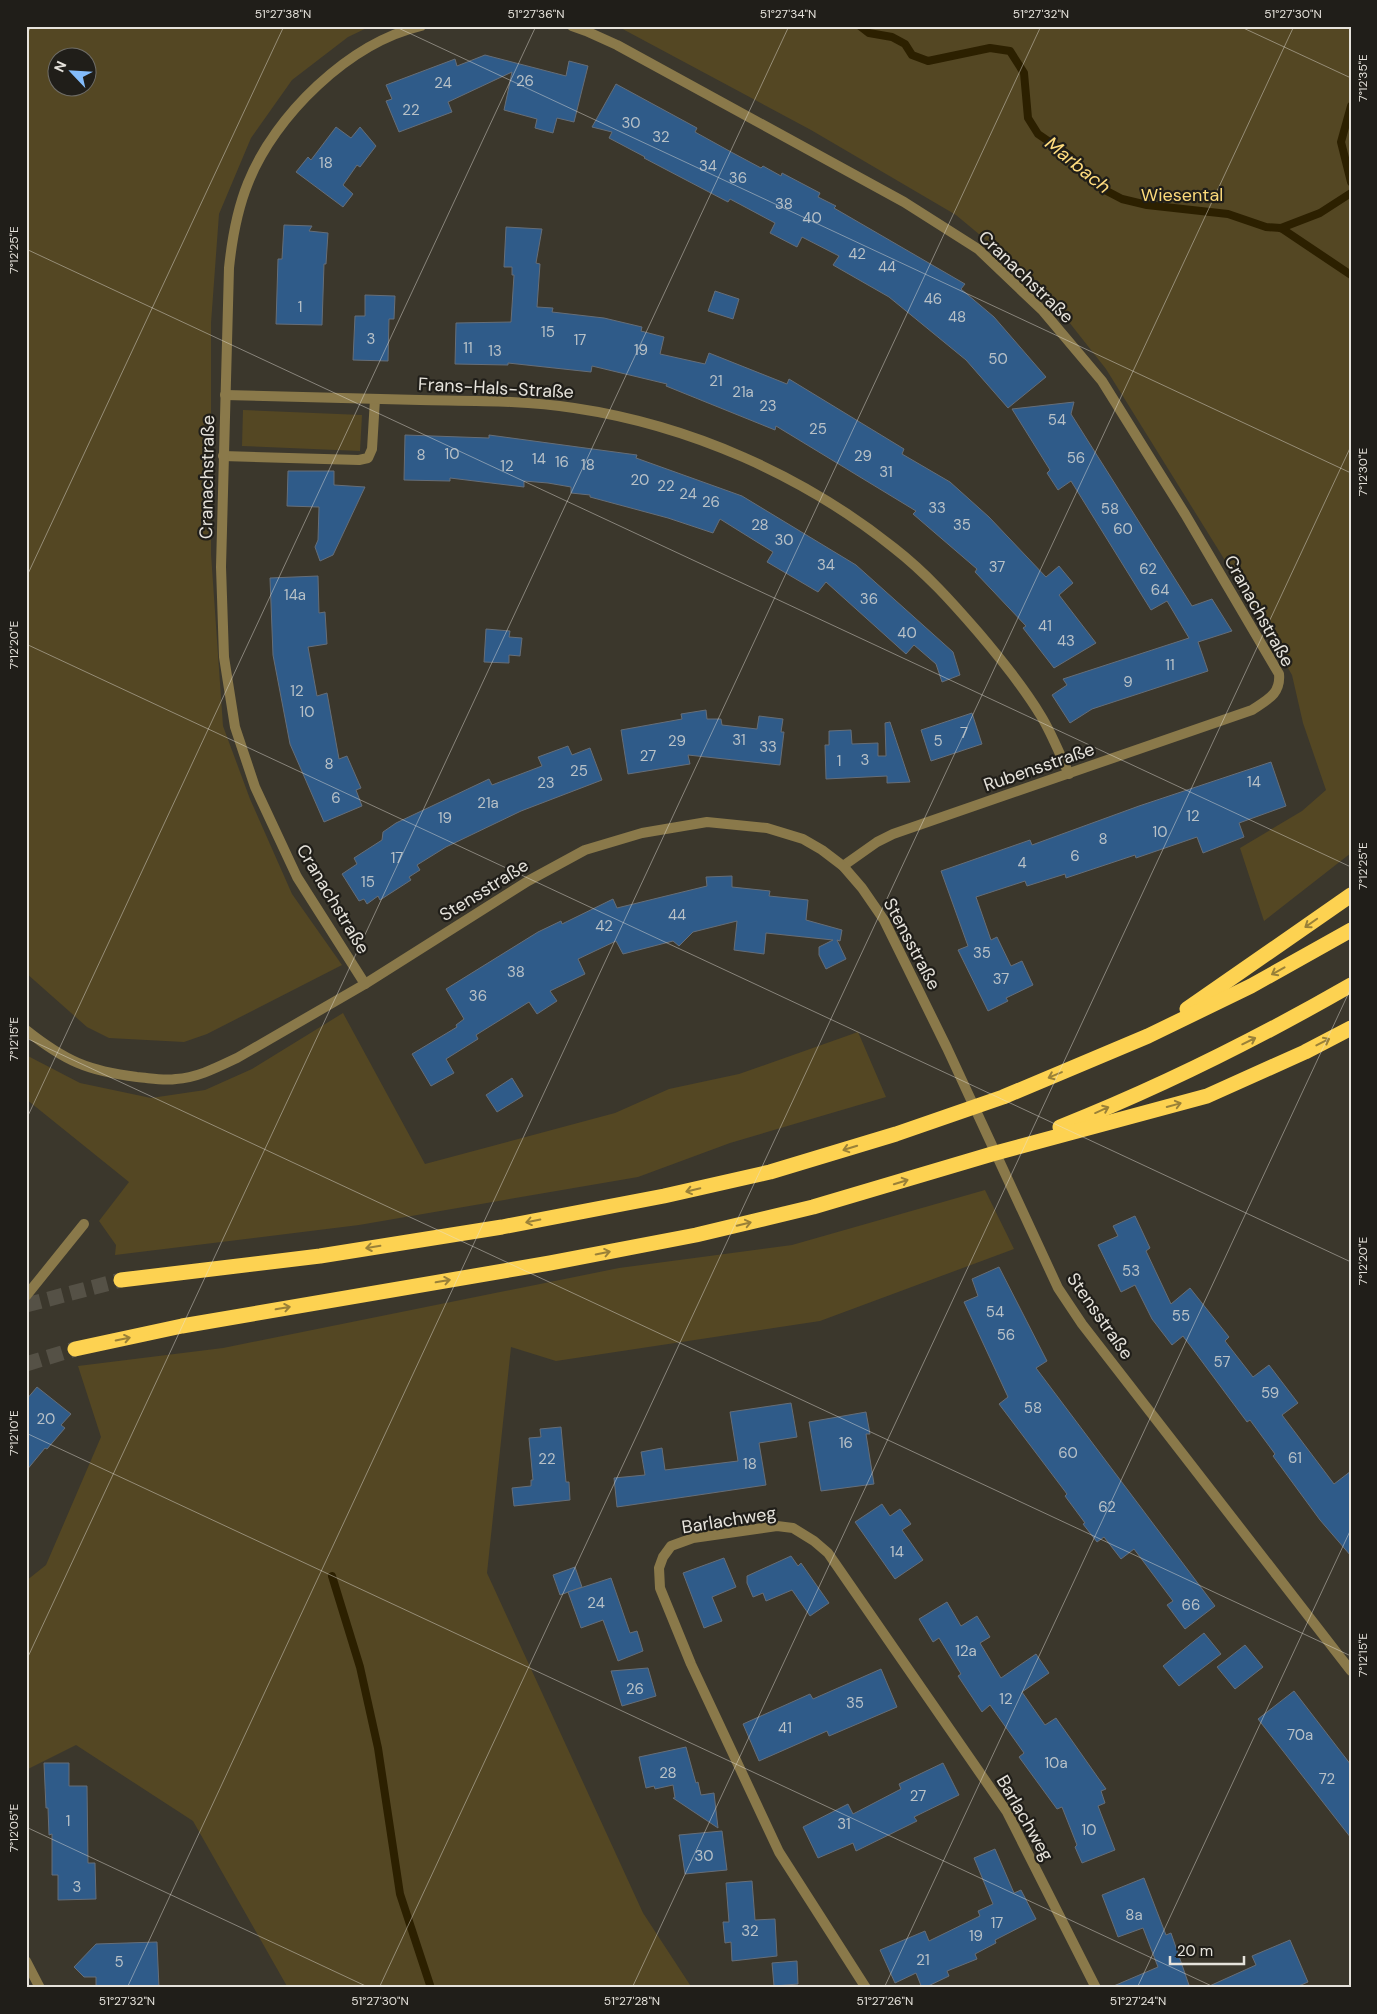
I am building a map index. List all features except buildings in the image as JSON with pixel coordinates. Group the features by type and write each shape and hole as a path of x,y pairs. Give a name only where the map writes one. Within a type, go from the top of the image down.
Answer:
{"highway":[{"path":"1148,1036 1351,895"},
{"path":"121,1280 320,1256 502,1227 664,1196 770,1172 896,1134 1003,1097 1148,1036 1251,986 1351,930"},
{"path":"992,1154 1090,1115 1198,1066 1283,1024 1351,985"},
{"path":"75,1349 182,1326 550,1263 696,1235 813,1207 992,1154 1207,1096 1305,1052 1351,1028"}],"street":[{"name":"Cranachstraße","path":"365,984 297,877 255,787 235,727 224,657 221,567 229,268 233,232 240,203 248,182 283,123 300,102 323,81 357,55 401,31 421,26"},
{"name":"Cranachstraße","path":"572,26 586,30 616,45 861,178 934,220 978,249 1043,312 1102,381 1185,514 1279,674 1278,688 1274,695 1252,710"},
{"name":"Frans-Hals-Straße","path":"225,395 516,402 573,408 638,420 705,441 765,468 824,498 896,548 925,574 953,602 1008,667 1041,717 1069,774"},
{"path":"223,456 360,460 368,458 372,449 375,399"},
{"name":"Rubensstraße","path":"843,866 877,842 894,834 1252,710"},
{"name":"Stensstraße","path":"26,1030 54,1051 82,1066 113,1074 176,1080 217,1068 230,1061 365,984 528,881 585,850 642,833 707,822 767,828 803,839 822,850 843,866 862,888 884,920 947,1048 1058,1288 1082,1324 1351,1671"},
{"path":"26,1296 84,1224"},
{"name":"Barlachweg","path":"866,1988 779,1852 691,1664 660,1588 659,1568 663,1557 671,1546 693,1538 777,1526 793,1528 814,1541 828,1553 1007,1812 1096,1988"},
{"path":"26,1961 40,1988"}],"green space":[{"path":"26,26 371,26 348,37 292,80 251,138 219,214 211,323 211,554 223,726 250,799 292,894 342,965 207,1034 184,1042 109,1038 87,1027 26,973"},
{"name":"Wiesental","path":"617,26 1351,26 1351,853 1264,921 1240,848 1302,811 1326,790 1303,723 1292,675 1226,562 1106,369 1039,284 956,215 811,130"},
{"path":"243,410 362,415 360,451 242,446"},
{"path":"343,1013 425,1164 615,1113 669,1089 739,1074 858,1032 886,1097 730,1143 638,1177 359,1225 115,1255 116,1245 99,1221 129,1182 26,1099 26,1055 80,1083 151,1098 205,1090 252,1069"},
{"path":"985,1190 1014,1249 820,1321 556,1361 511,1347 487,1573 643,1913 692,1988 288,1988 193,1821 76,1745 26,1770 26,1581 46,1565 101,1437 78,1366 223,1348 619,1268 792,1245"}],"waterway":[{"name":"Marbach","path":"860,26 869,33 892,37 905,44 912,55 928,61 990,48 1010,51 1024,73 1028,118 1038,134 1070,156 1101,188 1122,199 1147,205 1228,214 1266,227 1281,228 1351,275"},
{"path":"1351,106 1341,142 1351,182"},
{"path":"1281,228 1320,213 1351,193"},
{"path":"332,1576 360,1667 378,1748 400,1894 431,1988"}],"tunnel":[{"path":"26,1305 121,1280"},
{"path":"26,1364 75,1349"}]}
